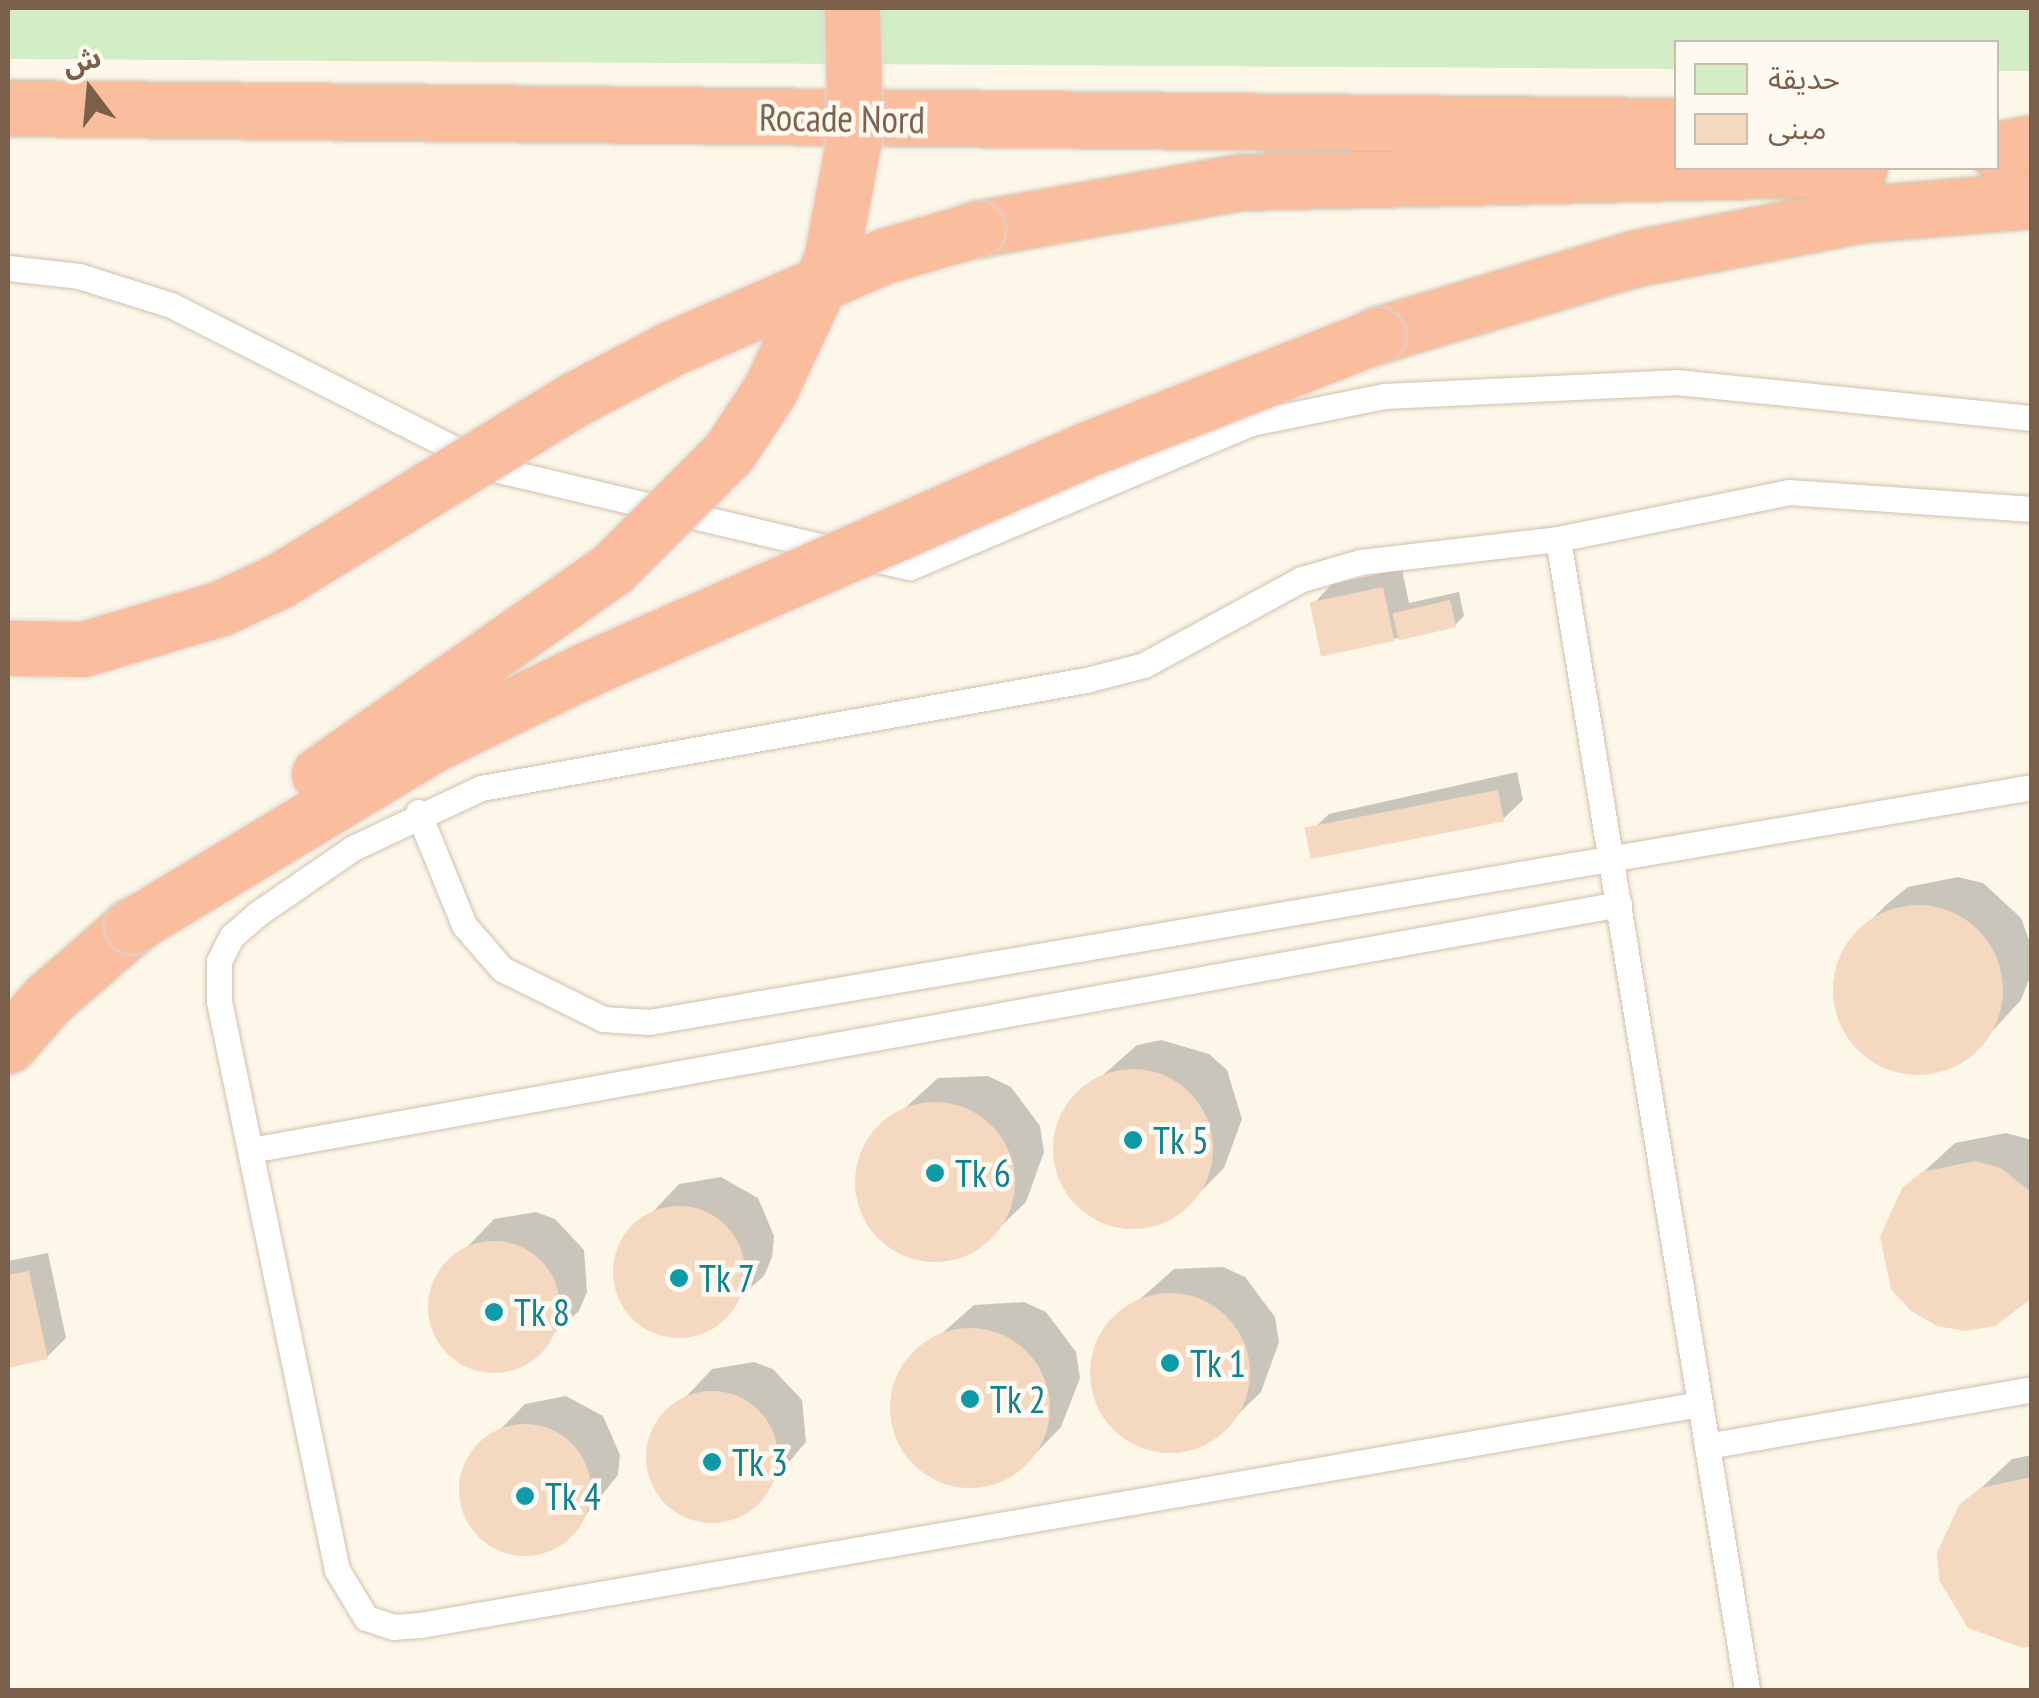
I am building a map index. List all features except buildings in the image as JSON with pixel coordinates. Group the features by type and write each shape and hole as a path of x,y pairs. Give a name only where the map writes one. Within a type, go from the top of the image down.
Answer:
{"highway":[{"path":"8,1045 46,1000 132,926 186,870 612,569 730,452 778,374 831,260 855,134 852,8"},
{"name":"Rocade Nord","path":"8,108 1674,126"},
{"path":"1999,129 2032,130"},
{"path":"1999,149 2032,143"},
{"path":"8,648 83,649 221,608 279,581 575,399 674,347 884,256 977,229 1242,182 1771,170"},
{"path":"132,926 430,746 588,669 1090,448 1378,335 1637,258 1863,214 2032,200"}],"lane":[{"path":"8,268 79,276 171,305 494,468 910,567 1251,424 1384,396 1676,382 2032,418"},
{"path":"1700,1404 394,1626 366,1618 337,1570 219,1002 219,961 232,936 257,914 418,812 539,773 1086,680 1144,664 1302,579 1360,562 1558,539 1788,492 2032,508"},
{"path":"1558,539 1747,1690"},
{"path":"418,812 464,925 502,969 602,1019 649,1022 2032,786"},
{"path":"251,1150 1619,904"},
{"path":"1707,1446 2032,1389"}],"green space":[{"path":"8,8 2031,8 2032,71 1999,71 1999,40 1674,40 1674,69 8,59"}],"place":[{"name":"Tk 5","path":"1133,1140"},
{"name":"Tk 6","path":"935,1173"},
{"name":"Tk 7","path":"679,1278"},
{"name":"Tk 8","path":"494,1312"},
{"name":"Tk 1","path":"1170,1363"},
{"name":"Tk 2","path":"970,1399"},
{"name":"Tk 3","path":"712,1462"},
{"name":"Tk 4","path":"525,1496"}]}
